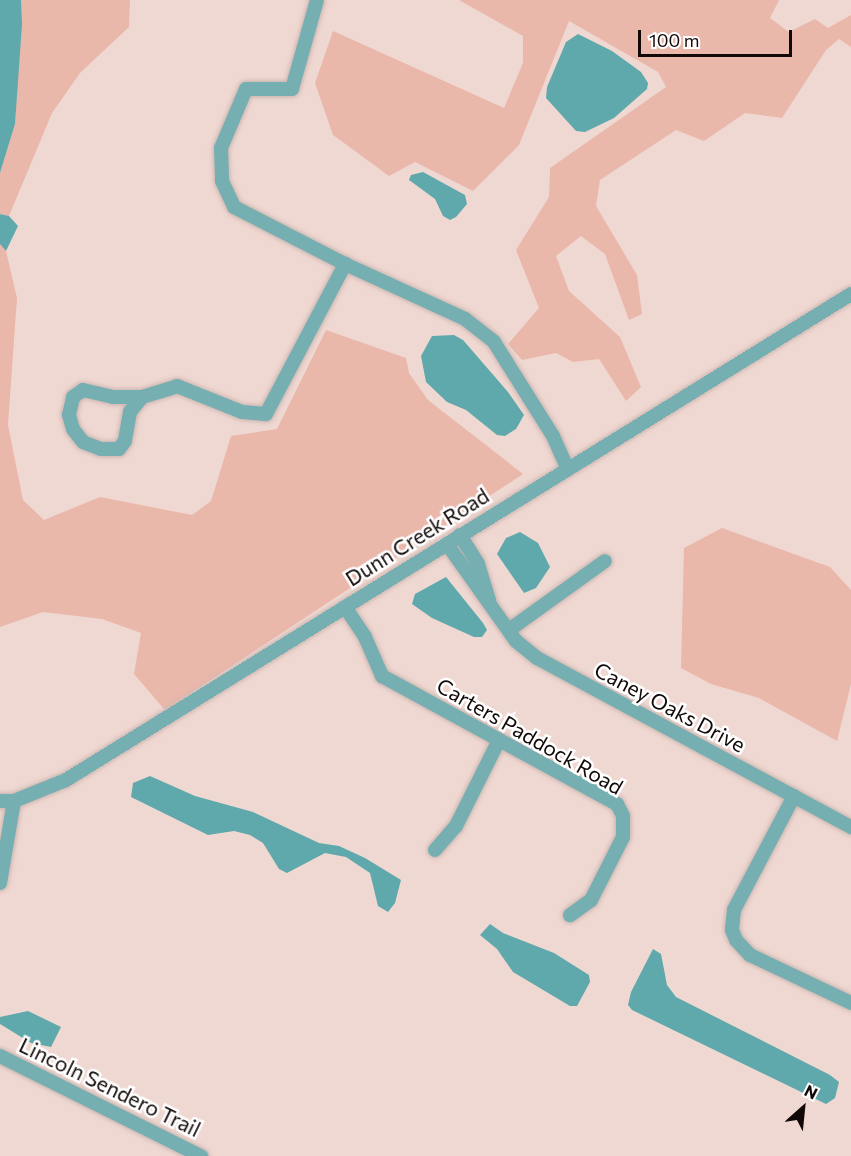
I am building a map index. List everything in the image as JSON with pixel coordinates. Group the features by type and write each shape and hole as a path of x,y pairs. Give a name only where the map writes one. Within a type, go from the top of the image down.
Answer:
{"street":[{"path":"317,0 292,89 246,89 221,148 222,182 234,207 345,264 465,319 480,330 514,370 567,468"},
{"path":"142,397 129,412 125,441 119,449 101,449 83,442 73,429 69,415 73,398 83,390 112,397 142,397 177,386 242,412 266,414 320,306 345,264"},
{"name":"Dunn Creek Road","path":"7,801 75,775 851,294"},
{"name":"Caney Oaks Drive","path":"460,535 478,564 489,601"},
{"name":"Caney Oaks Drive","path":"447,544 478,592 489,601 509,630 537,658 851,827"},
{"path":"509,630 605,561"},
{"name":"Carters Paddock Road","path":"345,607 365,637 382,676 617,804 623,816 623,837 591,900 570,915"},
{"path":"435,850 456,826 499,740"},
{"path":"794,796 734,910 732,930 736,940 750,955 851,1003"},
{"path":"0,883 7,801"},
{"name":"Lincoln Sendero Trail","path":"0,1056 201,1156"}],"shaded area":[{"path":"21,0 130,0 129,27 80,73 52,113 9,216 0,214 0,173 15,124"},
{"path":"459,0 779,0 770,18 789,32 815,19 828,28 851,15 851,47 839,39 826,50 782,118 745,113 704,141 676,130 600,180 596,206 637,275 642,314 629,320 605,254 581,236 556,256 569,291 620,337 641,387 626,401 599,359 573,362 556,353 522,360 508,344 539,308 516,250 549,197 550,168 666,87 658,72 569,21 519,145 473,191 415,162 389,176 333,135 315,83 333,31 504,108 523,63 523,36"},
{"path":"0,244 6,251 17,298 8,425 23,500 44,520 100,497 192,515 211,501 231,436 277,429 326,330 406,358 409,373 428,400 523,474 165,710 134,674 141,633 102,619 43,612 0,627"},
{"path":"722,528 830,567 851,590 851,684 837,741 759,698 711,684 681,668 684,548"}],"water":[{"path":"0,0 21,0 22,24 15,124 0,173"},
{"path":"578,34 612,51 641,72 648,83 647,89 614,118 585,132 576,131 546,98 547,87 566,42"},
{"path":"423,172 465,195 467,204 456,217 450,220 443,216 435,199 409,180 411,175"},
{"path":"0,214 9,216 18,226 6,251 0,244"},
{"path":"454,335 463,340 508,392 524,415 516,429 505,436 497,435 466,410 447,402 426,382 421,356 432,336"},
{"path":"520,532 538,543 550,567 536,588 524,593 497,554 506,538"},
{"path":"446,577 483,623 487,630 482,637 474,637 432,618 412,604 415,594"},
{"path":"150,776 195,796 253,812 319,843 339,846 365,858 401,880 395,903 388,912 378,906 370,873 346,857 325,853 287,873 279,869 263,843 250,835 234,831 208,835 131,797 133,783"},
{"path":"490,924 503,933 554,953 589,975 590,982 577,1006 570,1006 513,972 497,949 480,935"},
{"path":"653,949 661,954 667,985 676,997 830,1075 839,1082 835,1098 826,1104 632,1010 628,1005 631,992"},
{"path":"28,1011 61,1027 51,1047 31,1043 0,1024 0,1017"}]}
